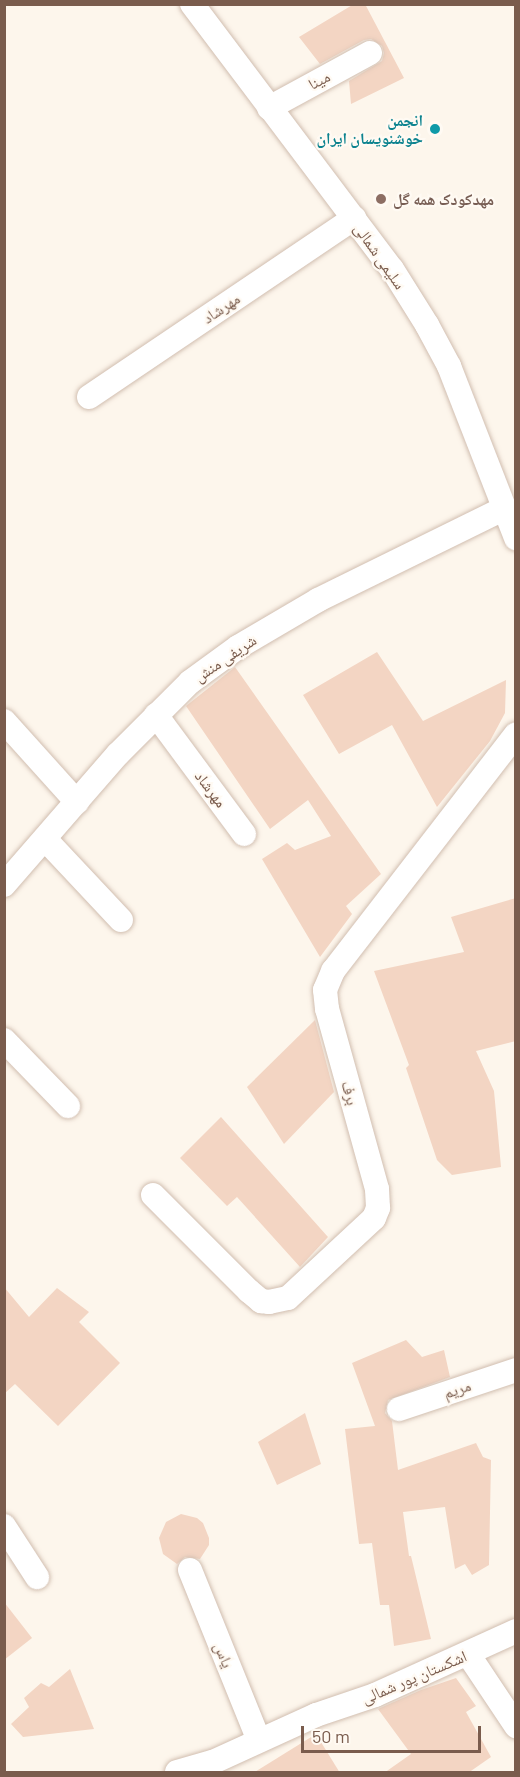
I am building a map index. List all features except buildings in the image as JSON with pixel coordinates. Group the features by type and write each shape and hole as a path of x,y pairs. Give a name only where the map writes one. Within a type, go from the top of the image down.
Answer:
{"street":[{"name":"سلیمی شمالی","path":"192,4 268,108 392,269 443,356 516,538"},
{"name":"مینا","path":"268,108 370,53"},
{"name":"مهرشاد","path":"89,397 354,218"},
{"name":"شریفی منش","path":"4,885 156,715 190,682 238,646 318,600 505,508"},
{"name":"مهرشاد","path":"156,715 244,834"},
{"path":"4,721 77,802"},
{"name":"برف","path":"153,1195 249,1291 261,1301 269,1302 288,1298 374,1218 378,1208 376,1189 327,1009 325,990 333,971 516,734"},
{"path":"45,839 121,920"},
{"path":"4,1040 68,1106"},
{"name":"مریم","path":"399,1409 516,1370"},
{"path":"4,1526 37,1577"},
{"name":"یاس","path":"190,1570 259,1741"},
{"name":"اشکستان پور شمالی","path":"177,1773 214,1767 259,1741 316,1715 375,1695 516,1631"},
{"path":"468,1654 516,1726"}],"place":[{"name":"انجمن خوشنویسان ایران","path":"435,129"},
{"name":"مهدکودک همه گل","path":"381,199"}]}
